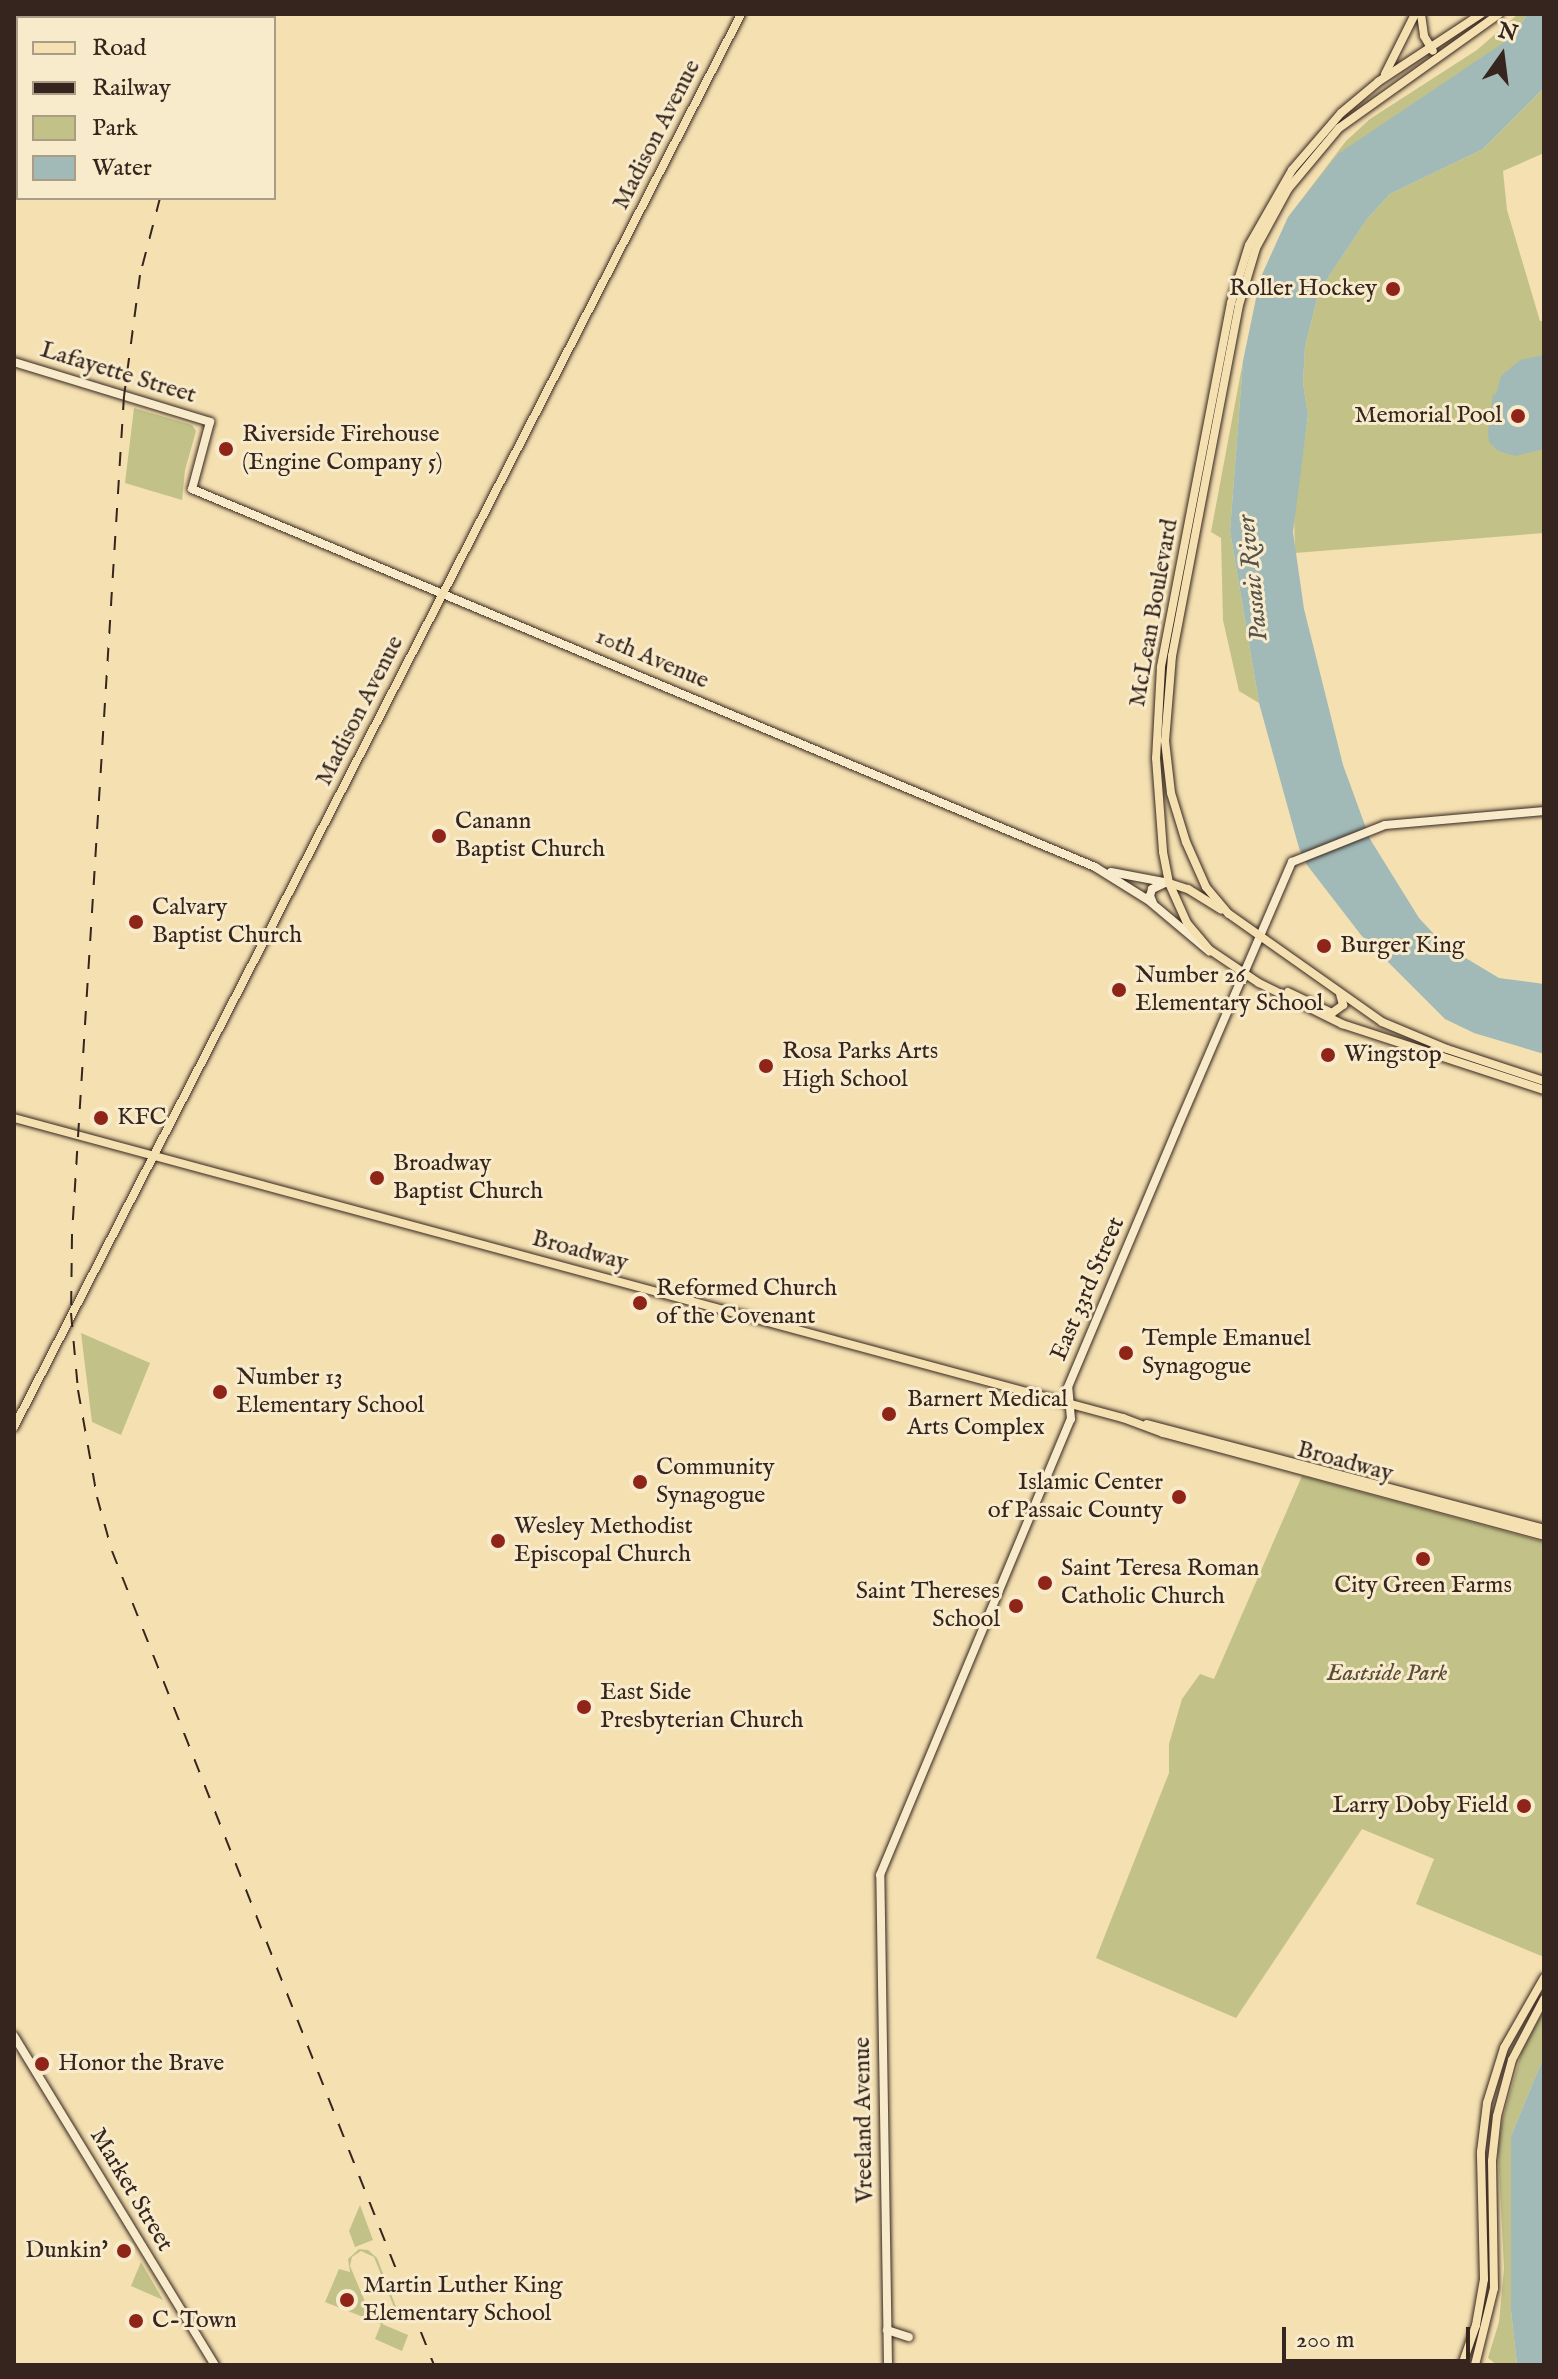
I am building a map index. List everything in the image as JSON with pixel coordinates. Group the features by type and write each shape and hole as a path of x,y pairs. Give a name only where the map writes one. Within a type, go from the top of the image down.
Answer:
{"main road":[{"name":"Madison Avenue","path":"14,1427 741,14"},
{"path":"1418,14 1422,30 1438,58"},
{"path":"1381,80 1418,14"},
{"name":"McLean Boulevard","path":"1481,14 1381,80 1341,113 1297,163 1263,215 1238,274 1158,689 1156,758 1164,862 1169,883 1187,923 1220,958 1243,974 1360,1031 1544,1090"},
{"name":"McLean Boulevard","path":"1499,14 1356,112 1308,161 1270,219 1242,291 1170,664 1164,723 1168,775 1183,834 1206,887 1229,914 1368,1014 1414,1037 1544,1081"},
{"name":"Lafayette Street","path":"14,362 210,422 192,489"},
{"name":"10th Avenue","path":"192,489 1095,867 1169,883"},
{"name":"East 33rd Street","path":"880,1875 1071,1419 1068,1387 1288,868 1300,857 1370,829 1401,823 1544,811"},
{"path":"1146,879 1158,874 1164,862"},
{"name":"10th Avenue","path":"1095,867 1157,907 1220,958"},
{"path":"1157,907 1150,899 1150,892 1158,884 1169,883 1188,889 1229,914"},
{"path":"1243,974 1332,1013 1343,1005 1340,994"},
{"name":"Broadway","path":"14,1118 1072,1405 1164,1426 1544,1529"},
{"name":"Broadway","path":"1136,1422 1163,1433 1544,1536"},
{"name":"Vreeland Avenue","path":"880,1875 888,2365"},
{"path":"1462,2365 1476,2325 1484,2279 1481,2152 1487,2103 1513,2028 1544,1978"},
{"path":"1475,2365 1494,2288 1492,2161 1497,2116 1516,2050 1544,1999"},
{"name":"Market Street","path":"14,2036 215,2365"},
{"path":"887,2330 909,2337"}],"green space":[{"path":"1518,14 1528,14 1509,39 1289,216 1346,141 1370,119 1477,50"},
{"path":"1544,88 1544,153 1503,171 1507,210 1540,321 1544,321 1544,533 1295,553 1294,513 1308,417 1303,383 1305,347 1319,291 1367,219 1390,194 1483,149"},
{"path":"1243,361 1230,531 1259,703 1239,691 1223,620 1221,538 1211,532"},
{"path":"134,408 192,425 196,431 185,470 182,500 125,483"},
{"path":"81,1333 150,1363 121,1435 92,1422"},
{"name":"Eastside Park","path":"1302,1476 1544,1542 1544,1957 1416,1904 1434,1859 1362,1829 1236,2018 1096,1958 1169,1773 1169,1744 1182,1699 1200,1674 1214,1679"},
{"path":"1544,2010 1544,2056 1511,2136 1511,2311 1517,2365 1497,2365 1488,2358 1499,2322 1504,2269 1498,2149 1502,2121 1522,2051"},
{"path":"360,2205 373,2240 355,2247 349,2231"},
{"path":"359,2249 368,2250 377,2258 396,2307 393,2317 382,2324 408,2335 402,2351 375,2339 381,2324 325,2302 339,2269 350,2272 348,2259","holes":["361,2251 374,2257 394,2307 386,2320 371,2316 350,2266 352,2257"]},
{"path":"141,2262 163,2300 131,2286"}],"water":[{"name":"Passaic River","path":"1528,14 1544,14 1544,88 1483,149 1390,194 1367,219 1319,291 1305,347 1303,383 1308,416 1293,532 1304,609 1343,765 1370,839 1419,918 1444,945 1499,978 1544,984 1544,1054 1474,1033 1445,1019 1361,935 1307,865 1299,848 1259,703 1230,531 1243,361 1260,279 1288,217 1338,154 1509,39"},
{"name":"Memorial Pool","path":"1544,355 1544,449 1515,456 1498,451 1489,442 1488,433 1493,394 1496,394 1501,376 1520,360"},
{"path":"1544,2056 1544,2365 1517,2365 1511,2311 1511,2136"}],"railway":[{"path":"159,200 140,275 124,396 72,1235 71,1313 78,1390 97,1497 112,1551 434,2365"}],"place":[{"name":"Roller Hockey","path":"1393,289"},
{"name":"Memorial Pool","path":"1518,416"},
{"name":"Riverside Firehouse (Engine Company 5)","path":"226,449"},
{"name":"Canann Baptist Church","path":"439,836"},
{"name":"Calvary Baptist Church","path":"136,922"},
{"name":"Burger King","path":"1324,946"},
{"name":"Number 26 Elementary School","path":"1119,990"},
{"name":"Wingstop","path":"1328,1055"},
{"name":"Rosa Parks Arts High School","path":"766,1066"},
{"name":"KFC","path":"101,1118"},
{"name":"Broadway Baptist Church","path":"377,1178"},
{"name":"Reformed Church of the Covenant","path":"640,1303"},
{"name":"Temple Emanuel Synagogue","path":"1126,1353"},
{"name":"Number 13 Elementary School","path":"220,1392"},
{"name":"Barnert Medical Arts Complex","path":"889,1414"},
{"name":"Community Synagogue","path":"640,1482"},
{"name":"Islamic Center of Passaic County","path":"1179,1497"},
{"name":"Wesley Methodist Episcopal Church","path":"498,1541"},
{"name":"City Green Farms","path":"1423,1559"},
{"name":"Saint Teresa Roman Catholic Church","path":"1045,1583"},
{"name":"Saint Thereses School","path":"1016,1606"},
{"name":"East Side Presbyterian Church","path":"584,1707"},
{"name":"Larry Doby Field","path":"1524,1806"},
{"name":"Honor the Brave","path":"42,2064"},
{"name":"Dunkin'","path":"124,2251"},
{"name":"Martin Luther King Elementary School","path":"347,2300"},
{"name":"C-Town","path":"136,2321"}]}
